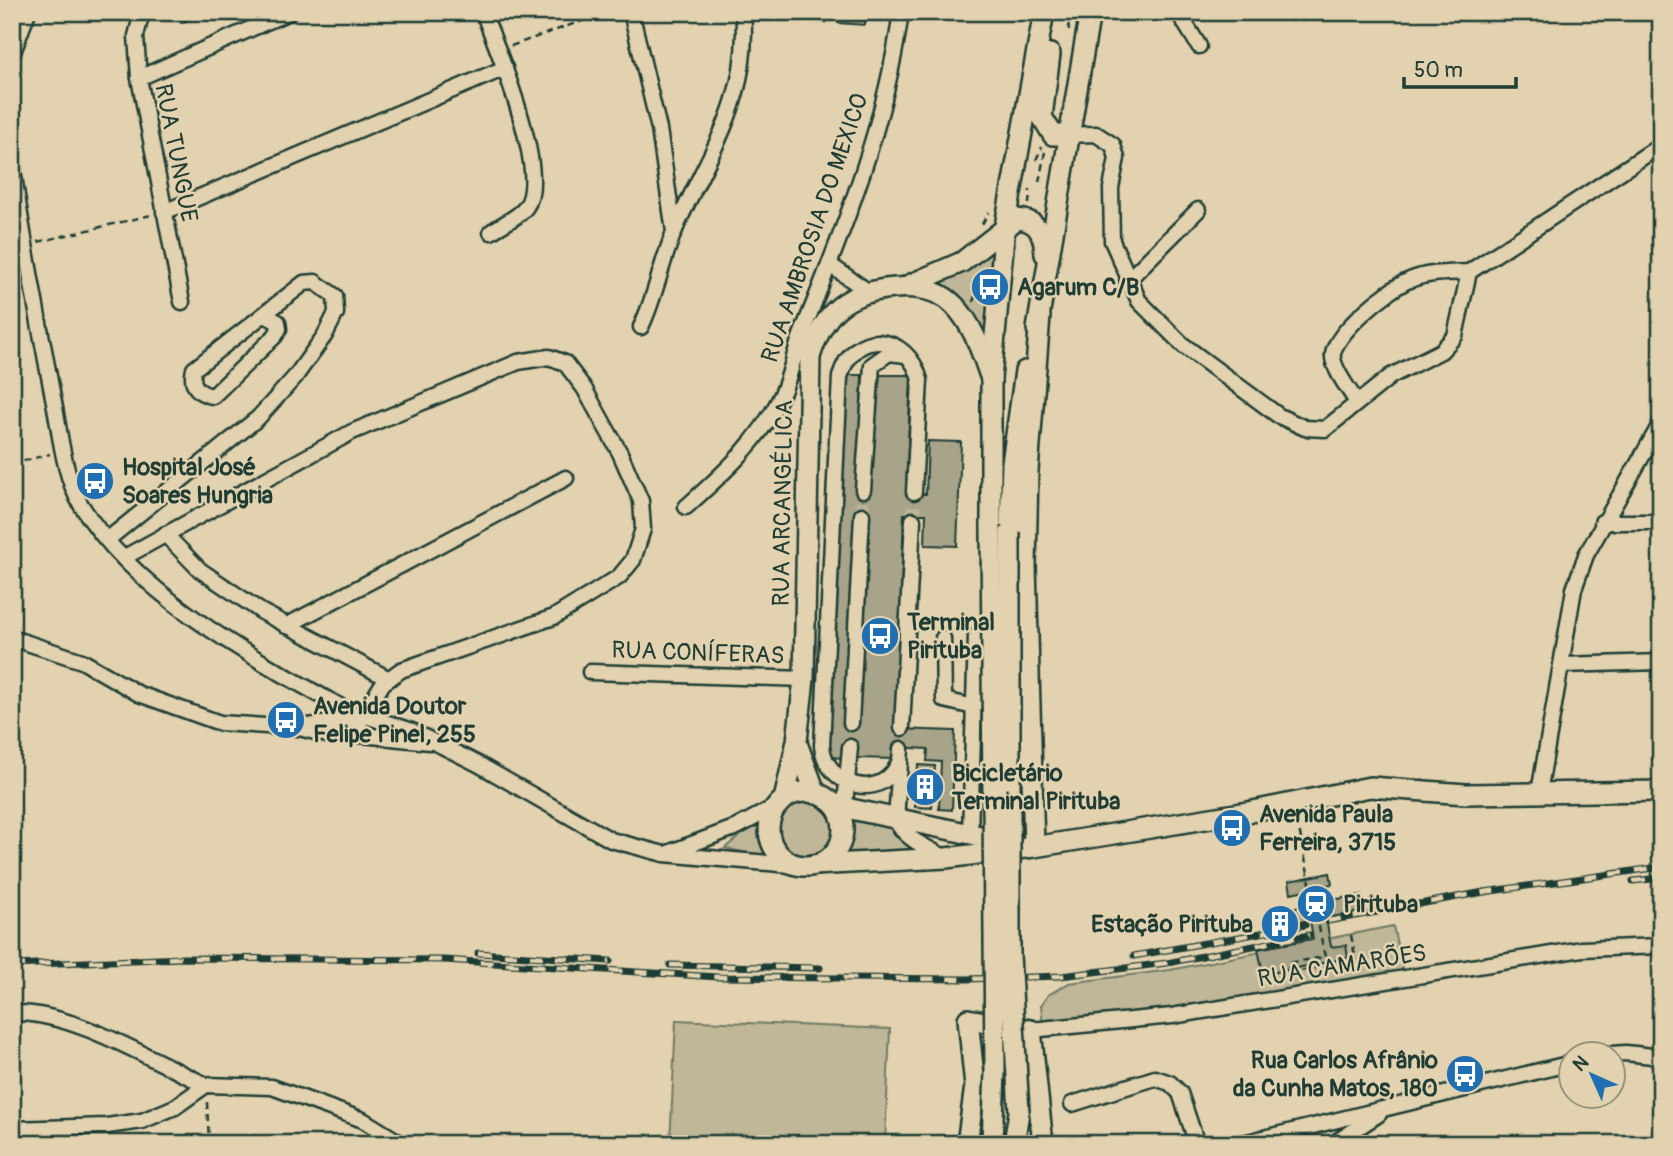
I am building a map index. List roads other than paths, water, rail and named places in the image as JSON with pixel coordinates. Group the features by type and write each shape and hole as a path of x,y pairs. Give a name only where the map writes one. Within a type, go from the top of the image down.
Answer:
{"main road":[{"path":"1082,55 1084,12"},
{"path":"1034,847 1026,566 1028,471 1045,286 1090,12"},
{"path":"1042,21 1050,50 1042,117 1054,135 1068,135"},
{"path":"1018,1141 1019,1112 1010,955 1001,529 991,379 1005,226 1042,21"},
{"path":"905,287 962,262 1017,219 1028,219 1040,229 1045,242 1045,286"},
{"path":"866,290 905,287 930,290 954,305 974,334 991,379"},
{"name":"RUA ARCANGÉLICA","path":"782,802 797,741 804,679 810,357 817,334 843,304 866,290"},
{"path":"991,1143 995,1073 1001,529 1018,410 1041,316"},
{"name":"RUA ARCANGÉLICA","path":"797,741 804,766 831,801"},
{"path":"1034,847 896,820 831,801 795,794 782,802 772,817 771,839 782,857 807,865 946,858 1034,847 1248,812 1370,787 1466,794 1661,790"},
{"path":"807,865 831,856 842,839 843,829 838,810 831,801"},
{"path":"967,1144 975,1086 968,1019 1031,1030 1043,1144"}],"street":[{"path":"12,55 29,12"},
{"name":"RUA TUNGUE","path":"142,12 136,36 139,78 182,302"},
{"path":"139,78 289,12"},
{"path":"483,12 505,68 534,169 532,193 526,208 491,232"},
{"path":"631,12 659,129 674,232"},
{"path":"641,327 652,304 674,232 724,131 738,87 746,45 743,12"},
{"name":"RUA AMBROSIA DO MEXICO","path":"686,507 751,444 783,393 798,341 830,265 881,118 901,12"},
{"path":"1178,12 1199,46"},
{"path":"164,212 505,68"},
{"path":"1068,135 1096,134 1113,145 1117,158 1111,188 1112,241 1139,302 1160,325 1279,416 1305,428 1325,429 1356,401 1391,376 1441,351 1455,336 1469,272"},
{"path":"1356,401 1333,359 1334,344 1343,331 1407,280 1427,275 1469,272 1661,145"},
{"path":"12,162 23,246 64,451 80,503 107,540 151,586 186,615 365,718 412,731 611,841 664,854 807,865"},
{"path":"1128,281 1198,210"},
{"path":"830,265 866,290"},
{"path":"107,540 258,418 295,377 325,335 337,313 335,296 316,282 304,283 194,369 192,379 195,387 204,395 214,396 275,336 279,330 278,322 265,315"},
{"path":"914,492 920,380 911,356 891,343 871,343 853,353 844,364 840,377 822,746 825,760 849,783 868,786 884,782 896,771 901,755 896,820 909,837 946,858"},
{"path":"863,490 872,365 889,353 911,356"},
{"path":"123,558 352,432 517,362 549,357 565,363 584,388 620,453 641,501 643,529 633,560 619,577 554,617 417,663 389,679 383,683 358,727 367,735"},
{"path":"783,393 810,375"},
{"path":"1539,793 1574,589 1602,522 1661,423"},
{"path":"286,626 566,478"},
{"path":"851,723 862,515"},
{"path":"902,727 913,520"},
{"path":"1602,522 1661,522"},
{"path":"165,534 200,570 286,626 389,679"},
{"path":"970,835 976,635"},
{"path":"12,638 82,662 139,694 183,712 220,723 299,728 327,735 367,735 431,741"},
{"path":"943,639 944,700 974,707"},
{"path":"1562,665 1661,662"},
{"name":"RUA CONÍFERAS","path":"590,672 804,679"},
{"path":"299,728 365,718"},
{"path":"831,801 849,783 850,747"},
{"path":"664,854 737,827 782,802"},
{"name":"RUA CAMARÕES","path":"1031,1030 1172,1016 1582,949 1661,946"},
{"path":"12,1013 60,1019 206,1085 272,1087 363,1120 402,1144"},
{"path":"1628,1053 1661,1057"},
{"path":"1239,1144 1558,1066"},
{"path":"1072,1104 1155,1078 1170,1083 1180,1093 1196,1144"},
{"path":"12,1129 107,1126 142,1121 174,1107 206,1085"},
{"path":"1332,1144 1389,1108"},
{"path":"1304,1128 1305,1144"}],"tunnel":[{"path":"862,515 863,490"},
{"path":"913,520 914,492"}],"railway":[{"path":"1328,921 1484,892 1661,867"},
{"path":"1633,881 1661,878"},
{"path":"1134,956 1305,925"},
{"path":"12,965 183,958 444,960 718,977 967,979 1061,976 1167,963 1309,935"},
{"path":"478,953 610,961"},
{"path":"670,965 820,968"}],"place":[{"name":"Agarum C/B","path":"990,287"},
{"name":"Hospital José Soares Hungria","path":"95,481"},
{"name":"Terminal Pirituba","path":"880,636"},
{"name":"Avenida Doutor Felipe Pinel, 255","path":"286,720"},
{"name":"Bicicletário Terminal Pirituba","path":"925,787"},
{"name":"Avenida Paula Ferreira, 3715","path":"1232,828"},
{"name":"Pirituba","path":"1316,904"},
{"name":"Estação Pirituba","path":"1280,924"},
{"name":"Rua Carlos Afrânio da Cunha Matos, 180","path":"1465,1074"}]}
